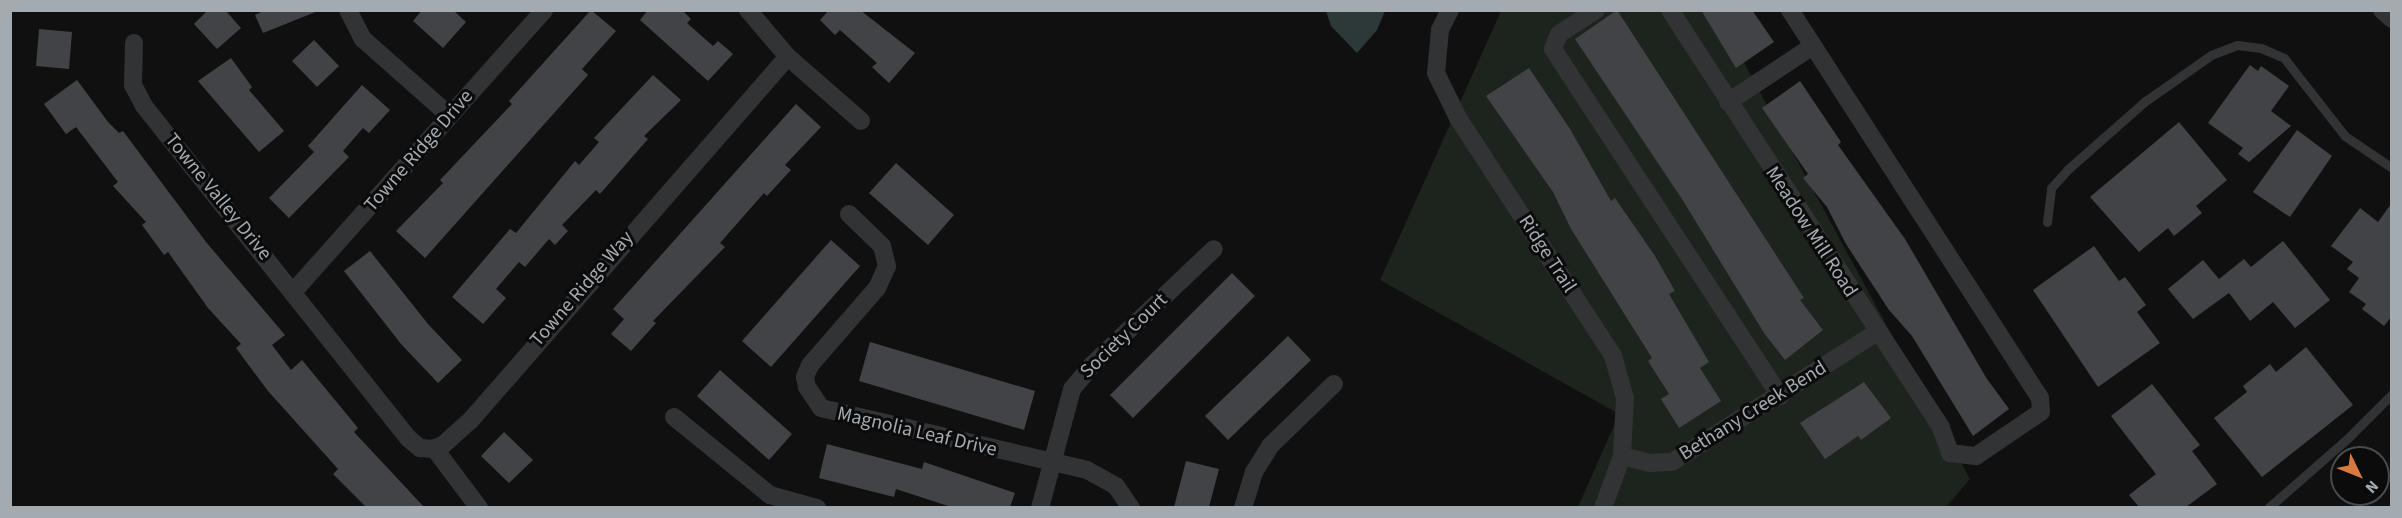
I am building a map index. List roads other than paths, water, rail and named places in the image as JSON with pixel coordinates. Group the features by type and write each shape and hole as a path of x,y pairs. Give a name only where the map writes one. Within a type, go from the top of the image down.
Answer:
{"street":[{"path":"348,10 363,39 449,115"},
{"name":"Towne Ridge Drive","path":"294,291 544,10"},
{"path":"748,10 788,57 861,121"},
{"name":"Ridge Trail","path":"1450,10 1440,30 1436,73 1458,118 1613,356 1625,398 1622,456 1603,507"},
{"path":"1596,10 1559,34 1553,49 1780,396"},
{"name":"Meadow Mill Road","path":"1670,10 1876,333 1941,428 1950,453 1976,456 2041,412 2043,405 1813,46"},
{"path":"1728,102 1813,46 1790,10"},
{"path":"2382,10 2391,19"},
{"name":"Towne Valley Drive","path":"134,43 133,85 144,106 333,340 408,438 420,448 434,448"},
{"name":"Towne Ridge Way","path":"434,448 470,421 788,57"},
{"name":"Magnolia Leaf Drive","path":"849,214 887,253 885,277 810,365 805,377 812,397 821,408 835,414 1050,462 1103,477 1124,495 1131,507"},
{"name":"Society Court","path":"1040,507 1067,400 1081,376 1214,249"},
{"name":"Bethany Creek Bend","path":"1622,456 1650,463 1672,462 1780,396 1876,333"},
{"path":"1243,507 1254,472 1270,446 1334,384"},
{"path":"674,417 767,501 817,507"},
{"path":"434,448 479,507"}],"lane":[{"path":"2047,222 2051,188 2067,170 2144,102 2211,55 2237,45 2261,48 2284,58 2345,136 2391,168"},
{"path":"2268,507 2349,437 2391,394"}]}
